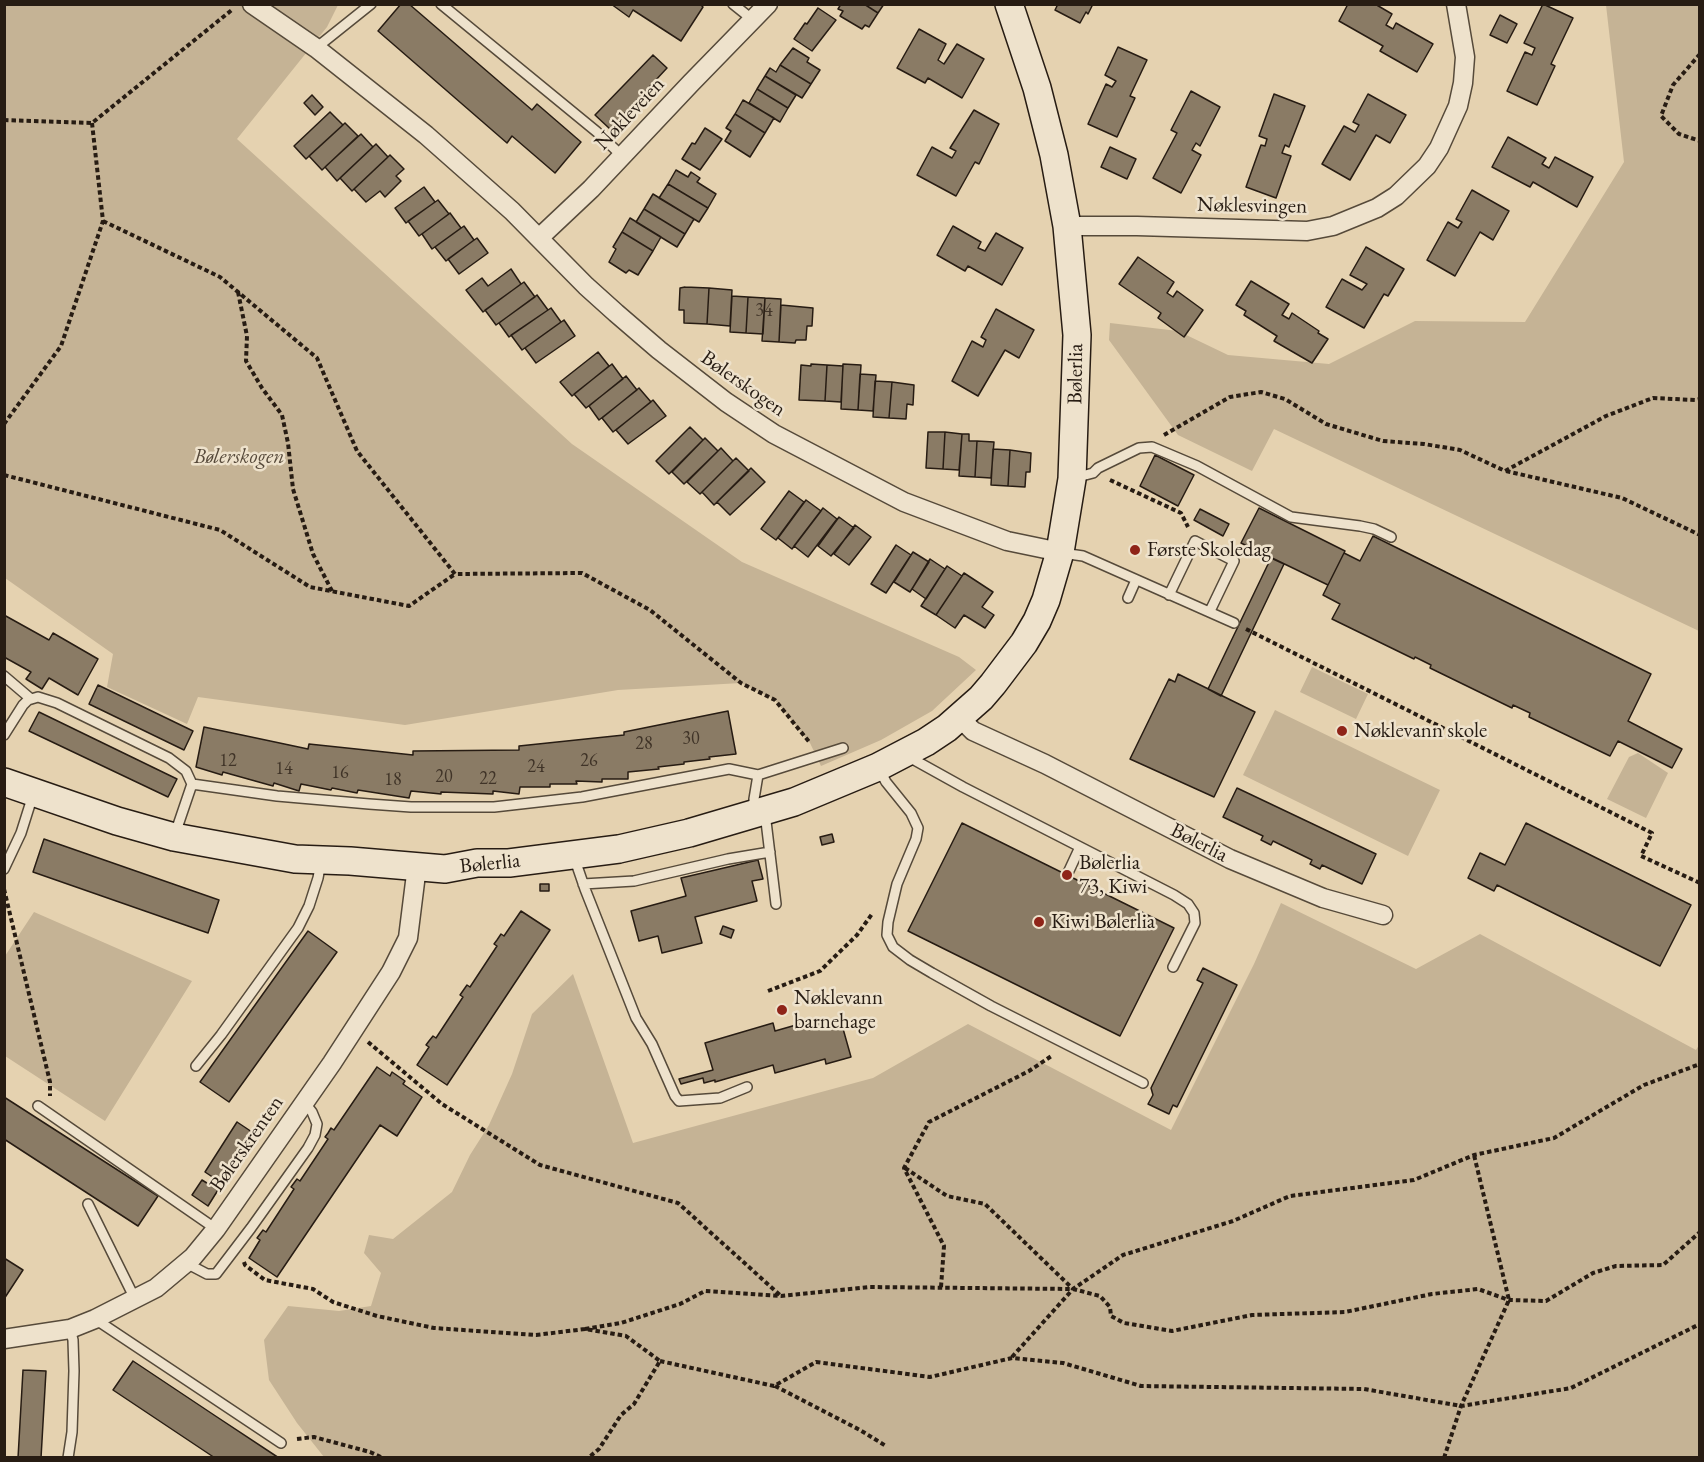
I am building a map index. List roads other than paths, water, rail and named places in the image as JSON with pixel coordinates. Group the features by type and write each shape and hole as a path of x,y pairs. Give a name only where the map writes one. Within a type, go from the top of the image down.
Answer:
{"street":[{"name":"Nøkleveien","path":"539,238 591,189 768,4"},
{"name":"Bølerlia","path":"4,782 117,822 174,837 295,859 445,869 477,863 509,863 619,849 689,833 794,801 878,767 927,742 960,718 993,684 1024,643 1046,600 1082,476 1077,335 1067,226 1054,155 1038,88 1010,4"},
{"name":"Nøklesvingen","path":"1067,226 1307,231 1333,226 1377,208 1396,196 1427,166 1439,148 1458,106 1465,57 1456,4"},
{"name":"Bølerskogen","path":"245,6 316,48 426,135 512,211 586,286 659,350 726,402 774,434 904,502 1007,541 1060,552"},
{"name":"Bølerlia","path":"960,718 973,731 1230,859 1323,898 1383,915"},
{"name":"Bølerskrenten","path":"4,1340 70,1329 94,1319 156,1288 193,1257 216,1229 391,972 408,938 417,866"}],"lane":[{"path":"316,48 371,4"},
{"path":"441,4 597,132 622,156"},
{"path":"733,4 753,20"},
{"path":"1082,476 1119,456 1145,446 1152,447 1181,459 1291,518 1360,526 1374,529 1391,537"},
{"path":"1169,595 1195,541 1234,561 1210,611"},
{"path":"1060,552 1083,556 1234,623"},
{"path":"1128,598 1136,580"},
{"path":"4,676 31,699"},
{"path":"4,735 23,705 38,697 57,703 169,758 186,771 192,784 174,837"},
{"path":"192,784 277,796 369,804 411,807 494,807 582,797 729,769 758,776 843,748"},
{"path":"905,754 1188,904 1194,913 1195,923 1173,967"},
{"path":"878,767 886,782 911,813 918,828 916,839 897,884 888,922 887,935 893,947 932,973 1143,1083"},
{"path":"758,776 754,799 760,812 770,852 776,904"},
{"path":"4,869 21,833 34,793"},
{"path":"1067,875 1080,847"},
{"path":"583,884 634,881 728,859 770,852"},
{"path":"573,855 636,1018 652,1044 675,1096 679,1101 720,1098 747,1087"},
{"path":"195,1066 221,1035 298,928 309,906 321,860"},
{"path":"186,1263 202,1272 216,1274 244,1238 309,1148 315,1135 317,1124 312,1112 304,1102"},
{"path":"38,1106 216,1229"},
{"path":"88,1204 135,1299"},
{"path":"94,1319 279,1442"},
{"path":"68,1458 72,1432 75,1371 70,1329"}],"place":[{"name":"Første Skoledag","path":"1135,550"},
{"name":"Nøklevann skole","path":"1342,731"},
{"name":"Bølerlia 73, Kiwi","path":"1067,875"},
{"name":"Kiwi Bølerlia","path":"1039,922"},
{"name":"Nøklevann barnehage","path":"782,1010"}]}
